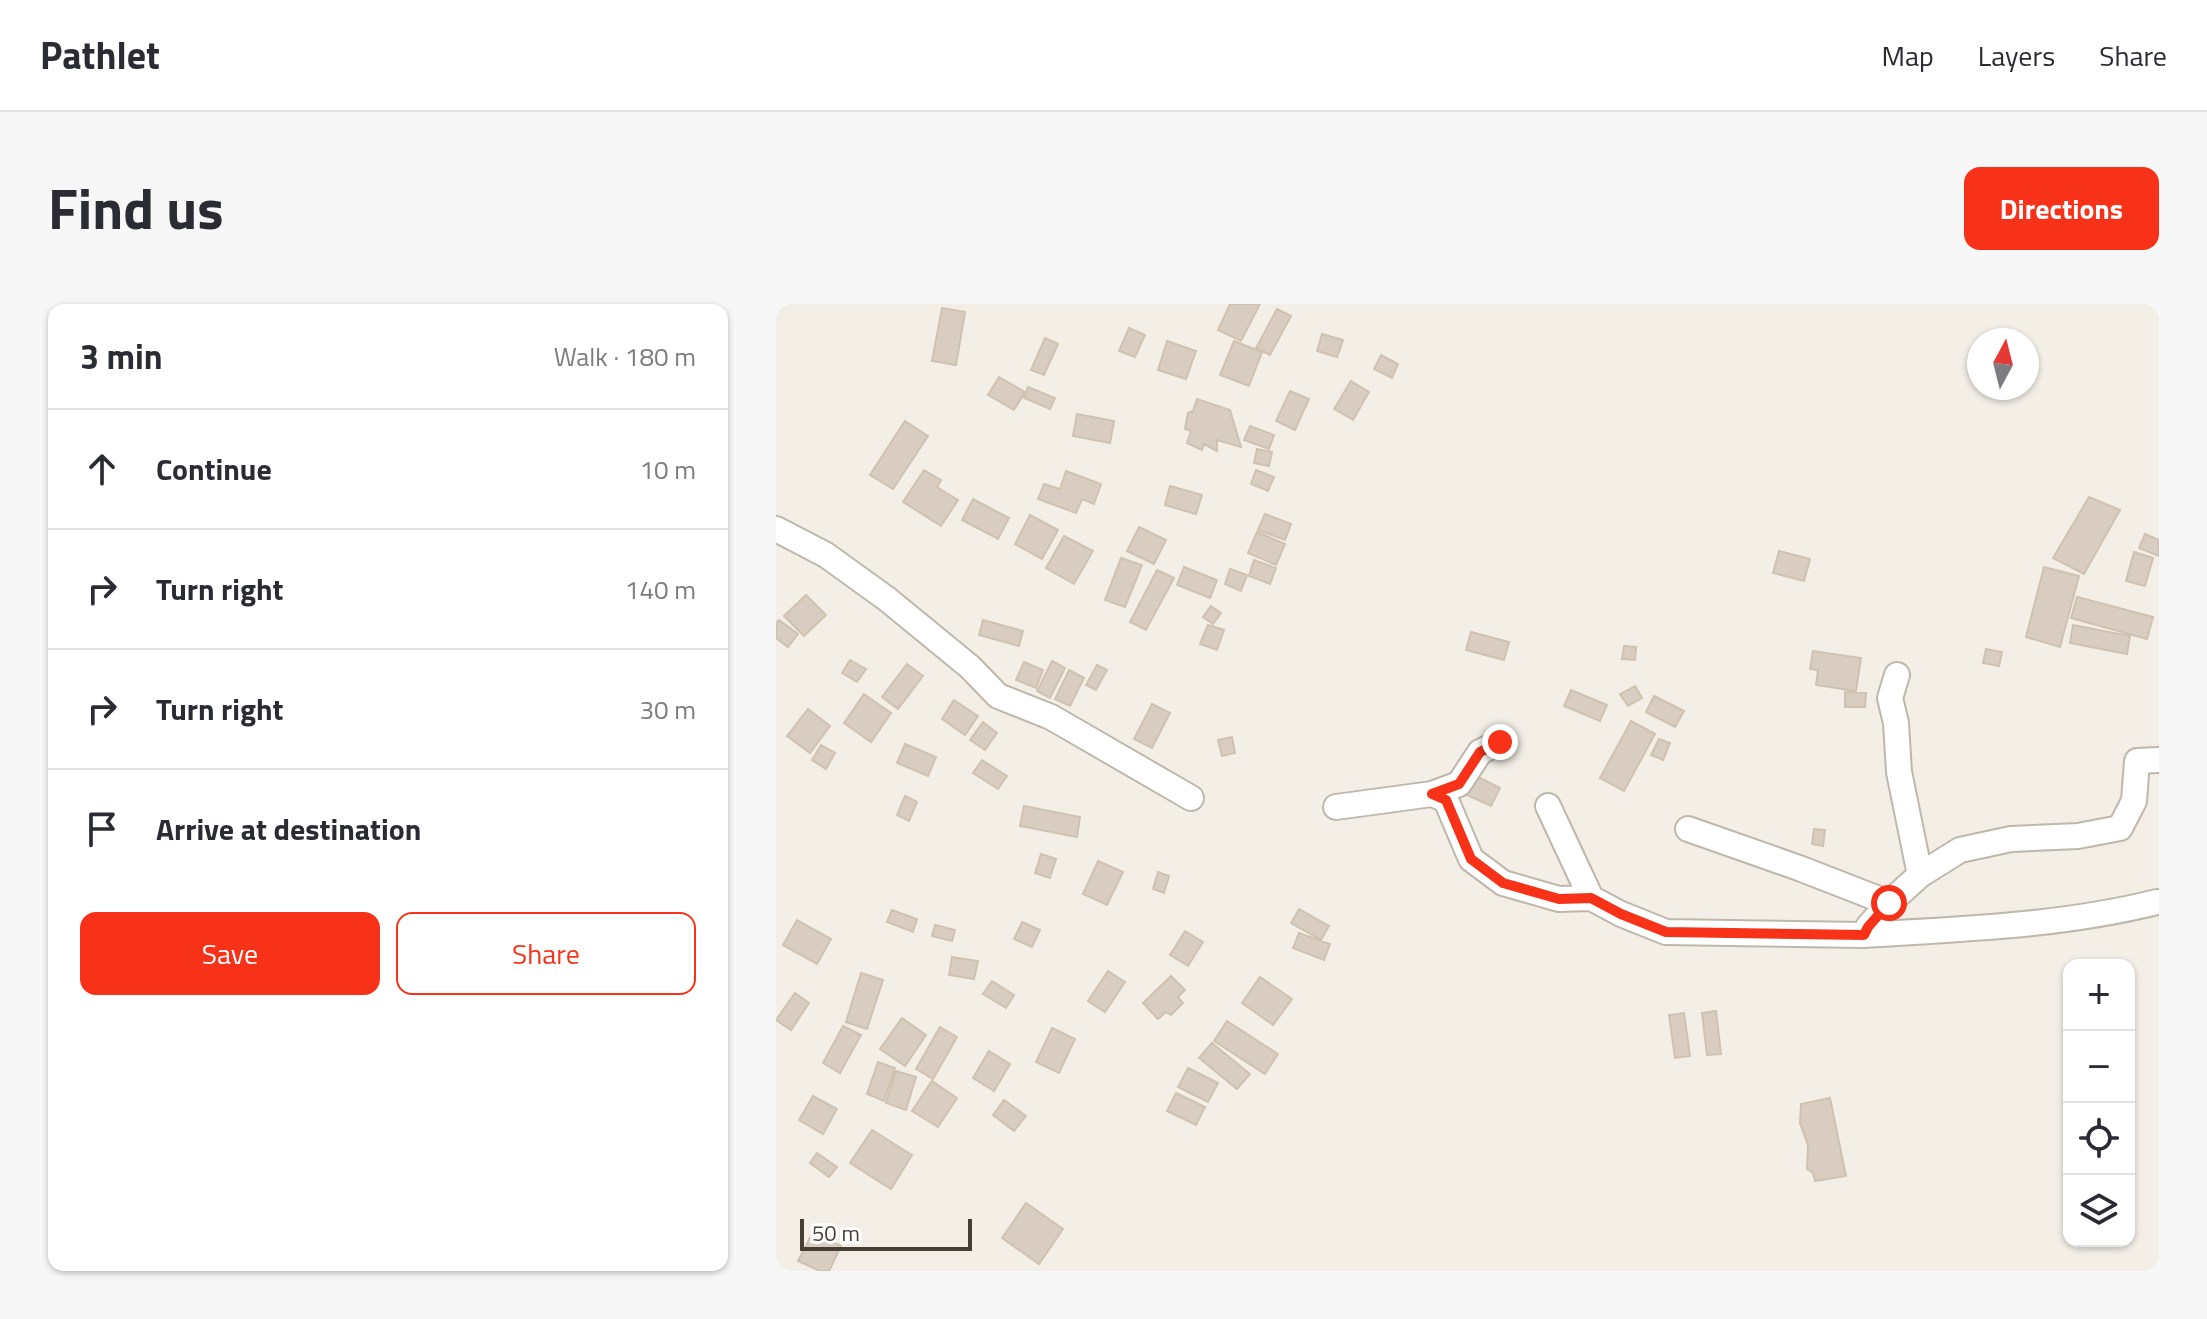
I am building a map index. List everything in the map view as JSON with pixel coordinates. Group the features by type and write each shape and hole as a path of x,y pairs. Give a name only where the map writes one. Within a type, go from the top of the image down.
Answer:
{"street":[{"path":"776,529 826,555 887,599 970,667 998,696 1051,717 1191,798"},
{"path":"1897,675 1890,698 1896,723 1899,772 1920,875"},
{"path":"1336,807 1432,794 1459,784 1480,752 1500,742"},
{"path":"1864,935 1889,903 1920,875 1960,850 2011,839 2078,836 2120,828 2134,801 2137,761 2159,760"},
{"path":"1432,794 1446,800 1471,859 1503,883 1559,899 1591,898 1666,932 1864,935 2055,921 2108,914 2157,902"},
{"path":"1548,806 1591,898"},
{"path":"1688,829 1889,903"}],"building":[{"path":"1230,304 1260,304 1241,341 1218,330"},
{"path":"942,308 965,312 956,365 932,361"},
{"path":"1277,309 1291,316 1270,355 1256,348"},
{"path":"1129,328 1145,335 1135,357 1119,351"},
{"path":"1322,334 1343,340 1337,357 1317,351"},
{"path":"1045,338 1058,344 1044,375 1031,370"},
{"path":"1167,341 1196,351 1186,379 1158,370"},
{"path":"1234,341 1262,352 1249,386 1220,375"},
{"path":"1381,355 1398,364 1392,378 1374,369"},
{"path":"999,377 1025,392 1014,410 988,395"},
{"path":"1351,381 1369,392 1353,420 1334,409"},
{"path":"1028,387 1055,398 1050,409 1024,398"},
{"path":"1290,391 1309,399 1295,430 1276,421"},
{"path":"1197,399 1230,410 1241,447 1217,440 1217,451 1204,444 1202,450 1187,443 1191,431 1185,429 1188,413 1193,411"},
{"path":"1077,414 1114,421 1110,443 1073,436"},
{"path":"905,421 928,436 893,489 870,475"},
{"path":"1250,426 1274,435 1269,449 1244,440"},
{"path":"1257,449 1272,452 1269,466 1254,463"},
{"path":"924,470 941,480 937,487 958,500 941,526 903,502"},
{"path":"1256,470 1274,477 1268,491 1251,484"},
{"path":"1066,471 1101,484 1094,504 1082,499 1076,513 1038,499 1044,484 1060,489"},
{"path":"1170,486 1202,495 1196,514 1165,505"},
{"path":"2089,497 2120,510 2084,574 2053,558"},
{"path":"973,499 1009,518 998,539 962,520"},
{"path":"1265,514 1291,524 1285,540 1258,530"},
{"path":"1030,515 1058,530 1042,559 1015,544"},
{"path":"1139,527 1166,540 1154,564 1127,551"},
{"path":"1257,532 1285,544 1276,565 1248,553"},
{"path":"2145,534 2159,540 2159,556 2139,548"},
{"path":"1064,536 1093,551 1074,584 1046,568"},
{"path":"1779,551 1810,559 1804,581 1773,573"},
{"path":"2134,552 2153,558 2145,586 2126,581"},
{"path":"1121,558 1142,565 1125,607 1105,600"},
{"path":"1254,560 1276,568 1270,584 1249,576"},
{"path":"1184,567 1217,580 1210,598 1177,585"},
{"path":"2044,567 2079,576 2060,647 2026,637"},
{"path":"1230,569 1247,575 1241,591 1225,584"},
{"path":"1157,570 1174,578 1146,630 1130,622"},
{"path":"806,595 826,615 804,636 784,616"},
{"path":"2077,597 2153,617 2147,639 2071,618"},
{"path":"1211,606 1221,613 1213,624 1203,617"},
{"path":"779,620 798,634 788,647 776,638 776,623"},
{"path":"983,620 1023,631 1019,646 979,635"},
{"path":"1208,625 1224,630 1217,650 1200,644"},
{"path":"2073,625 2130,636 2127,654 2070,643"},
{"path":"1471,632 1509,642 1504,660 1466,650"},
{"path":"1624,646 1636,647 1635,660 1622,659"},
{"path":"1986,649 2002,652 1999,666 1983,663"},
{"path":"1813,651 1861,658 1856,691 1816,685 1818,670 1810,669"},
{"path":"850,660 866,669 857,682 842,673"},
{"path":"1052,661 1065,668 1050,698 1037,691"},
{"path":"1024,662 1043,670 1036,688 1016,680"},
{"path":"907,664 923,676 898,709 882,697"},
{"path":"1097,665 1107,670 1096,690 1086,685"},
{"path":"1069,670 1084,678 1070,706 1055,699"},
{"path":"1635,686 1642,698 1628,706 1620,694"},
{"path":"1571,690 1607,705 1600,721 1564,706"},
{"path":"1845,692 1866,693 1865,707 1845,707"},
{"path":"864,694 891,713 871,742 844,723"},
{"path":"1654,696 1684,711 1675,727 1646,712"},
{"path":"954,700 978,716 965,735 942,719"},
{"path":"1152,704 1170,713 1152,748 1134,739"},
{"path":"808,709 830,726 810,753 787,736"},
{"path":"1631,721 1655,734 1624,791 1600,778"},
{"path":"983,722 997,733 985,750 970,740"},
{"path":"1232,737 1235,753 1222,756 1218,740"},
{"path":"1659,739 1670,743 1663,760 1651,755"},
{"path":"905,744 936,757 928,776 897,763"},
{"path":"821,745 835,753 826,769 812,760"},
{"path":"982,760 1007,776 998,789 973,773"},
{"path":"1476,776 1500,788 1491,806 1467,795"},
{"path":"905,796 917,802 909,821 897,815"},
{"path":"1024,806 1080,817 1077,837 1020,826"},
{"path":"1814,829 1825,830 1823,846 1812,844"},
{"path":"1041,854 1056,859 1050,878 1035,873"},
{"path":"1098,861 1123,872 1107,905 1083,894"},
{"path":"1158,872 1169,876 1164,893 1153,889"},
{"path":"1299,909 1329,926 1321,940 1291,923"},
{"path":"892,910 917,919 913,932 887,922"},
{"path":"797,920 831,939 817,964 783,945"},
{"path":"1022,922 1040,930 1032,947 1014,939"},
{"path":"935,925 955,930 952,941 932,936"},
{"path":"1185,931 1203,942 1188,966 1170,955"},
{"path":"1299,933 1330,944 1324,960 1293,948"},
{"path":"952,957 978,961 974,979 949,975"},
{"path":"1108,971 1125,982 1105,1012 1088,1001"},
{"path":"861,973 883,980 867,1029 846,1022"},
{"path":"1171,976 1185,990 1178,997 1183,1003 1171,1015 1166,1012 1158,1019 1143,1003"},
{"path":"1260,977 1292,999 1273,1025 1242,1003"},
{"path":"992,981 1014,995 1006,1008 983,994"},
{"path":"795,993 809,1003 791,1030 776,1020"},
{"path":"1716,1011 1721,1054 1707,1055 1702,1013"},
{"path":"1684,1013 1690,1056 1675,1058 1669,1015"},
{"path":"902,1018 926,1035 905,1066 880,1049"},
{"path":"1227,1021 1278,1054 1265,1074 1214,1041"},
{"path":"843,1026 861,1035 840,1073 823,1063"},
{"path":"940,1027 957,1037 933,1079 916,1069"},
{"path":"1052,1028 1075,1039 1059,1073 1036,1062"},
{"path":"1212,1043 1250,1074 1237,1089 1199,1058"},
{"path":"989,1051 1010,1064 994,1091 973,1078"},
{"path":"878,1062 895,1068 884,1101 867,1094"},
{"path":"1188,1068 1218,1083 1208,1102 1178,1087"},
{"path":"896,1071 916,1077 906,1110 886,1103"},
{"path":"932,1081 957,1098 938,1127 912,1111"},
{"path":"1176,1093 1205,1107 1196,1125 1167,1111"},
{"path":"813,1096 837,1109 823,1134 799,1120"},
{"path":"1830,1098 1846,1176 1815,1181 1813,1173 1807,1169 1808,1145 1800,1123 1801,1104"},
{"path":"1004,1100 1026,1116 1014,1131 993,1115"},
{"path":"872,1130 912,1155 891,1189 850,1163"},
{"path":"817,1153 837,1167 829,1177 810,1163"},
{"path":"1026,1203 1063,1229 1039,1264 1002,1238"},
{"path":"813,1232 841,1246 829,1271 820,1271 798,1261"}],"route":[{"path":"1500,742 1480,752 1459,784 1432,794 1446,800 1471,859 1503,883 1559,899 1591,898 1666,932 1864,935 1889,903"}]}
